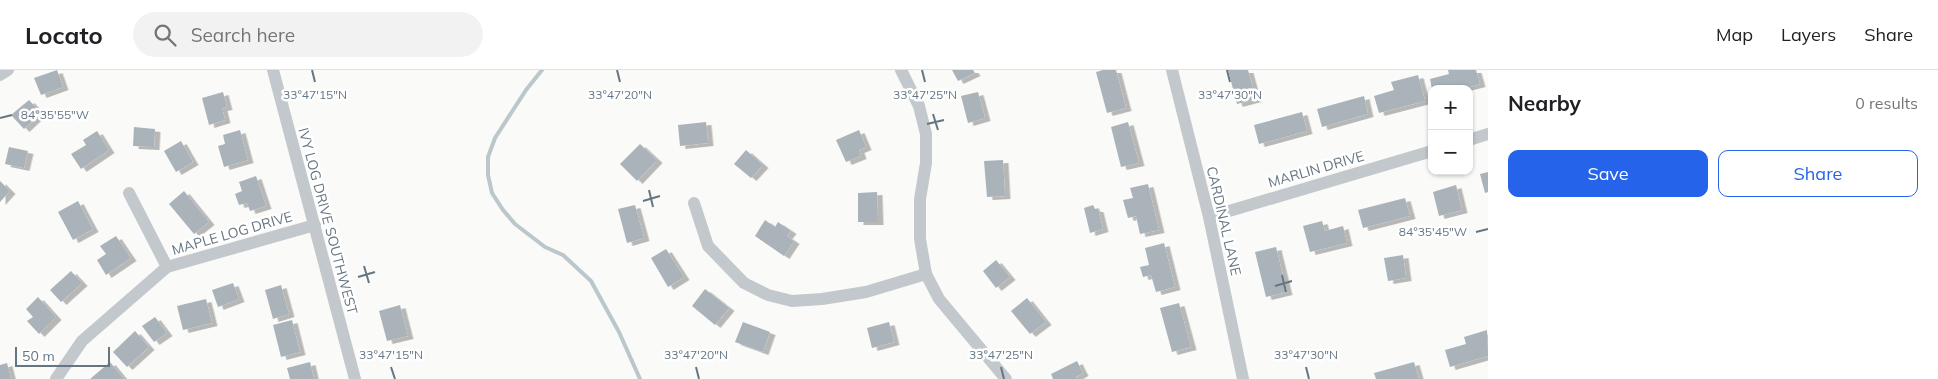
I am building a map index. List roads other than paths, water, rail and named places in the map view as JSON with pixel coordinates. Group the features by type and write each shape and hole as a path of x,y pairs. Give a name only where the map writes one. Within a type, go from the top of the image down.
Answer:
{"street":[{"path":"0,75 8,70"},
{"name":"IVY LOG DRIVE SOUTHWEST","path":"273,70 355,379"},
{"path":"901,70 920,106 926,134 926,163 920,199 920,239 926,274 939,299 1006,379"},
{"name":"CARDINAL LANE","path":"1172,70 1209,217 1243,379"},
{"path":"1473,139 1488,134"},
{"name":"MARLIN DRIVE","path":"1209,217 1428,152"},
{"path":"128,193 167,267"},
{"path":"694,203 708,246 744,283 768,295 792,301 822,299 866,292 926,274"},
{"name":"MAPLE LOG DRIVE","path":"56,379 82,341 167,267 315,225"}],"waterway":[{"path":"542,70 526,90 495,138 488,157 488,175 492,193 515,224 545,247 563,255 591,281 619,332 640,379"}]}
